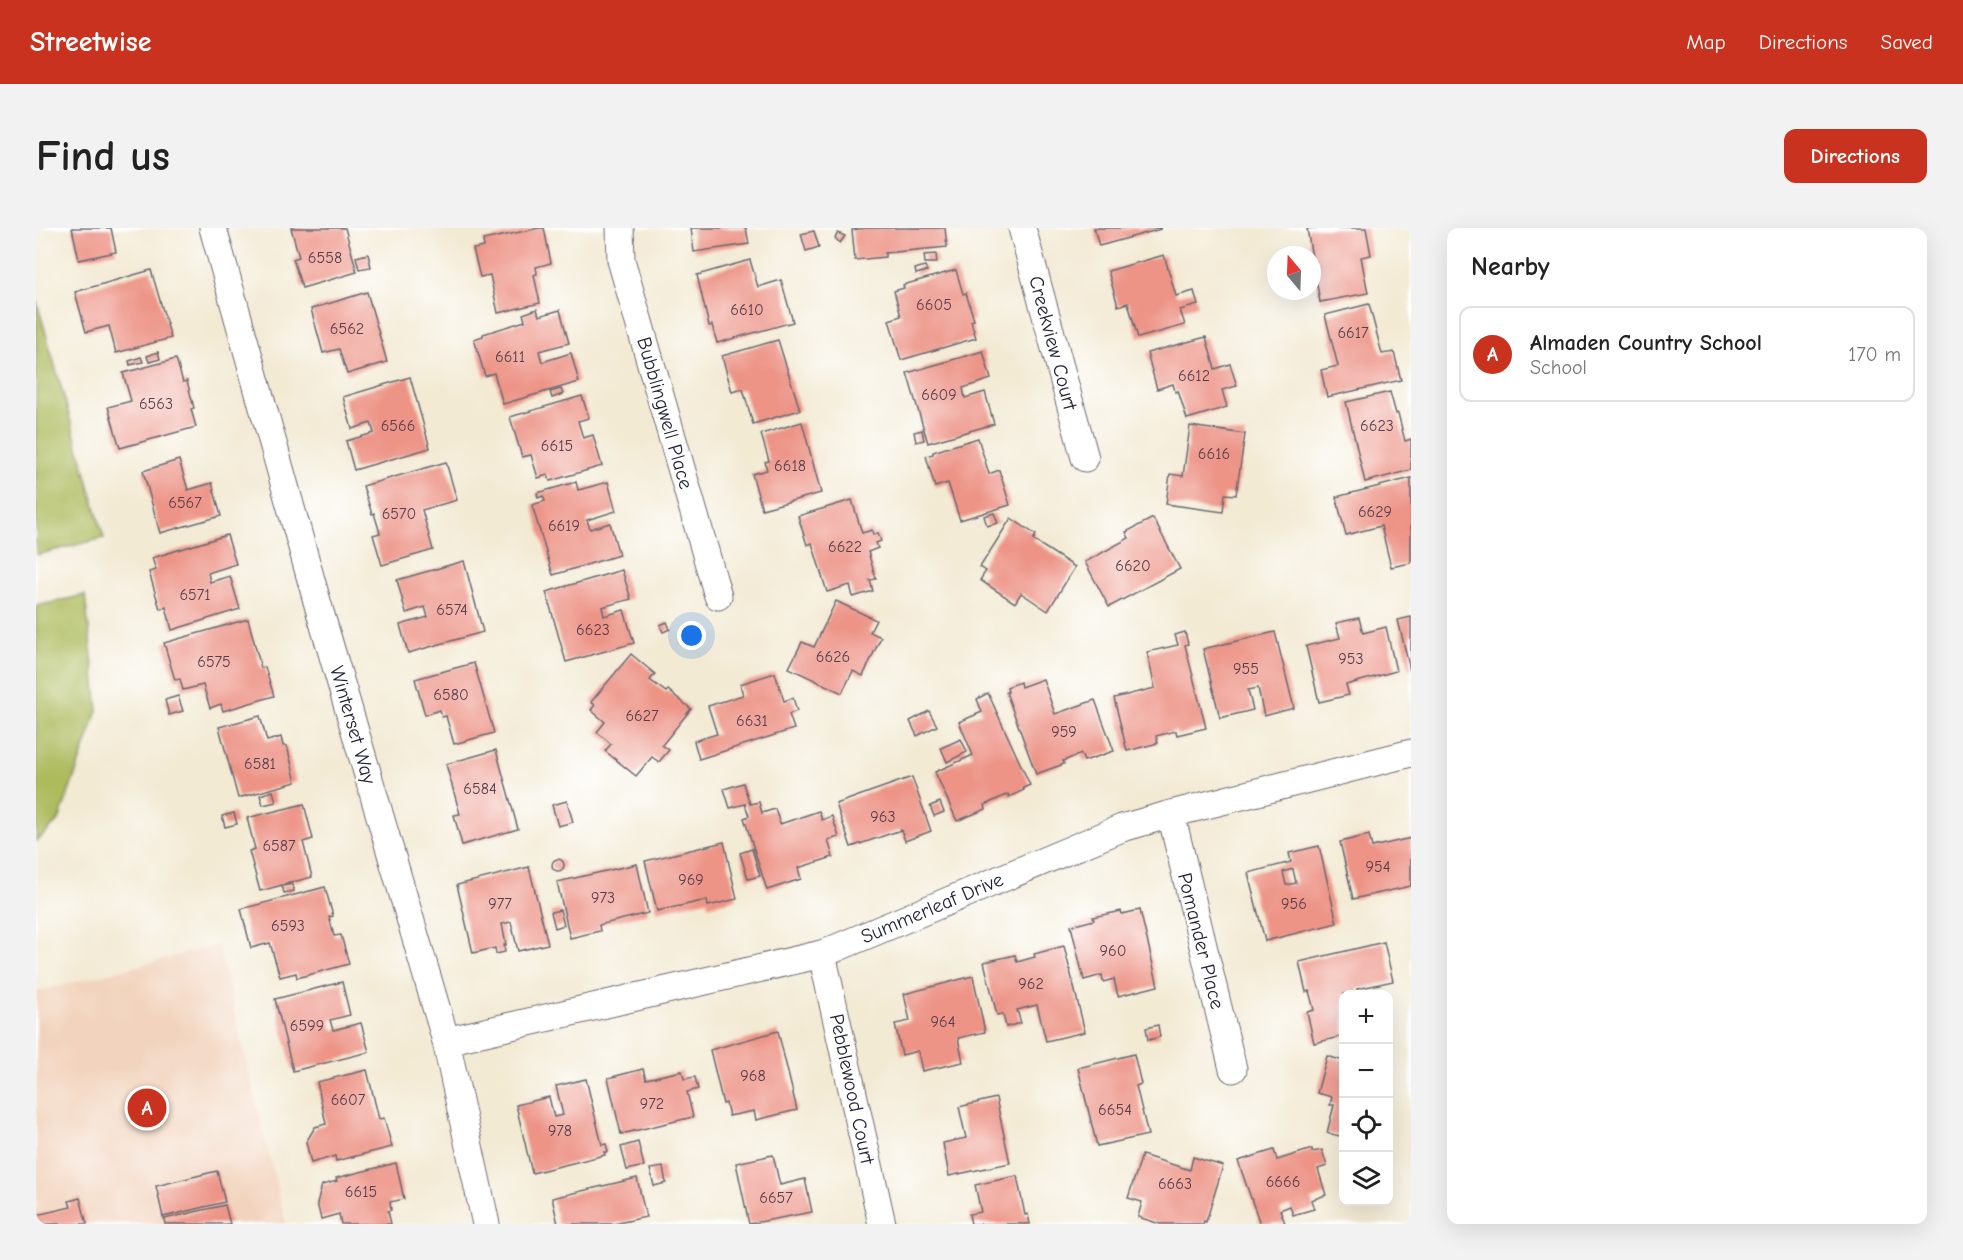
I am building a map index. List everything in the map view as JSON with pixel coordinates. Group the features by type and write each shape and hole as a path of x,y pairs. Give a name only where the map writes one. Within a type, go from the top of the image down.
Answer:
{"street":[{"name":"Winterset Way","path":"213,228 320,612 446,1041 486,1224"},
{"name":"Bubblingwell Place","path":"620,228 621,260 718,596"},
{"name":"Creekview Court","path":"1022,228 1085,458"},
{"name":"Summerleaf Drive","path":"446,1041 822,954 1122,828 1411,753"},
{"name":"Pomander Place","path":"1170,814 1233,1069"},
{"name":"Pebblewood Court","path":"822,954 882,1224"}],"shaded area":[{"path":"218,945 286,1224 36,1224 36,992"}],"green space":[{"path":"36,299 104,538 36,555"},
{"path":"85,595 98,710 59,820 36,842 36,606"}],"building":[{"path":"72,228 111,228 116,252 79,260"},
{"path":"291,228 345,228 357,272 302,288 293,259 299,257"},
{"path":"544,228 551,263 536,267 537,274 534,275 540,303 498,313 490,275 480,277 473,249 484,247 483,240"},
{"path":"691,228 746,228 749,244 694,252"},
{"path":"945,228 947,247 885,253 885,257 855,260 852,230"},
{"path":"1094,228 1161,228 1161,229 1099,246"},
{"path":"1366,228 1371,255 1361,257 1368,293 1320,302 1321,246 1310,246 1307,229"},
{"path":"814,231 819,247 806,251 801,234"},
{"path":"838,233 845,236 840,243 835,238"},
{"path":"368,254 371,267 359,269 356,257"},
{"path":"936,254 937,263 925,263 924,255"},
{"path":"1164,255 1176,296 1194,291 1198,305 1180,310 1185,325 1138,338 1128,303 1118,306 1108,271"},
{"path":"750,260 758,287 781,280 793,322 717,343 712,325 709,326 697,275"},
{"path":"925,266 927,271 916,274 915,269"},
{"path":"151,270 171,338 116,353 109,326 86,332 75,292"},
{"path":"956,270 974,320 971,321 976,338 901,360 889,320 901,316 894,291 904,288 903,285"},
{"path":"367,292 387,362 347,374 339,349 323,353 311,309"},
{"path":"1369,304 1382,354 1394,352 1401,380 1327,397 1321,370 1338,366 1325,315"},
{"path":"537,309 539,316 560,310 569,343 539,351 542,362 571,353 579,382 503,404 494,373 485,376 474,339 525,321 523,314"},
{"path":"1206,337 1215,369 1230,364 1237,386 1222,390 1227,407 1187,419 1178,391 1175,392 1173,384 1157,389 1147,353"},
{"path":"778,340 800,410 753,424 743,389 732,392 722,356"},
{"path":"983,351 991,379 963,388 965,398 985,392 994,424 928,443 907,373"},
{"path":"158,352 160,359 149,362 147,356"},
{"path":"141,357 143,362 130,365 129,361"},
{"path":"176,359 183,382 187,381 196,427 120,448 108,407 131,401 123,373"},
{"path":"410,377 430,448 354,470 346,441 374,433 371,423 352,429 343,397"},
{"path":"561,389 563,394 552,398 550,392"},
{"path":"1390,392 1405,441 1411,439 1411,470 1365,482 1346,402"},
{"path":"582,396 589,418 578,421 583,438 593,435 602,466 550,481 548,475 538,478 531,455 522,457 510,417"},
{"path":"802,422 821,493 762,509 752,474 767,470 765,462 769,461 761,434"},
{"path":"1190,426 1245,434 1236,495 1225,494 1223,512 1166,504 1170,474 1183,476"},
{"path":"922,430 924,440 916,442 914,432"},
{"path":"978,438 989,474 999,470 1010,505 960,520 948,483 935,487 926,456"},
{"path":"179,460 188,490 212,483 221,516 160,533 143,471"},
{"path":"446,462 457,500 422,510 433,550 382,565 373,535 380,533 363,486"},
{"path":"1411,478 1411,563 1391,567 1381,526 1346,535 1336,497"},
{"path":"576,482 578,490 608,482 616,511 587,520 590,529 610,523 619,555 553,575 532,505 545,501 543,496 538,498 537,493"},
{"path":"852,500 862,533 872,530 873,535 878,533 881,541 876,543 878,548 868,552 876,579 870,580 873,591 853,597 850,585 827,592 812,543 807,545 798,516"},
{"path":"994,513 998,523 987,526 984,516"},
{"path":"1011,518 1036,535 1033,540 1075,567 1048,611 1021,593 1015,603 980,580 986,571 980,567"},
{"path":"1153,518 1180,569 1109,607 1085,562 1129,538 1126,532"},
{"path":"227,535 236,564 208,573 210,582 230,576 240,609 172,630 166,607 160,609 149,572 156,570 152,558"},
{"path":"464,561 483,632 408,653 400,625 428,617 425,607 406,613 397,580"},
{"path":"622,570 631,599 602,607 604,616 624,610 634,643 566,662 546,592"},
{"path":"836,601 876,620 870,632 881,637 863,676 853,671 842,693 789,668 802,642 814,647"},
{"path":"1411,617 1411,670 1410,670 1398,620"},
{"path":"1359,618 1363,633 1386,627 1396,671 1346,685 1349,695 1319,702 1306,646 1340,638 1336,623"},
{"path":"248,619 261,668 265,667 274,696 223,711 221,704 210,708 203,685 183,690 180,679 175,680 164,643"},
{"path":"667,622 670,629 663,632 660,625"},
{"path":"1185,632 1188,644 1185,645 1206,728 1177,735 1176,731 1156,736 1158,743 1127,751 1114,698 1155,688 1147,652 1178,645 1175,635"},
{"path":"1275,632 1294,708 1264,716 1258,688 1248,690 1253,710 1220,718 1203,649"},
{"path":"631,654 655,674 650,680 666,692 668,690 691,709 662,745 669,750 659,762 652,757 636,776 605,751 611,744 597,732 605,722 591,710 595,705 591,702"},
{"path":"474,663 494,733 454,744 446,716 442,717 440,710 425,715 415,679"},
{"path":"775,673 784,701 793,698 797,711 789,714 794,729 699,759 694,741 717,734 708,706 743,695 740,684"},
{"path":"1043,679 1055,714 1095,700 1114,751 1084,761 1081,754 1063,761 1064,764 1036,774 1006,692 1008,692 1007,687 1020,682 1021,687"},
{"path":"988,693 1030,785 1009,797 1008,794 985,805 986,809 957,821 935,772 973,755 959,722 982,712 977,699"},
{"path":"178,696 183,711 169,715 165,700"},
{"path":"929,711 937,726 917,736 910,721"},
{"path":"260,716 267,741 281,737 283,746 287,746 296,782 238,798 219,727"},
{"path":"961,739 967,752 947,762 941,748"},
{"path":"496,750 518,829 462,845 454,815 460,814 446,764"},
{"path":"912,777 931,831 905,841 901,830 851,847 836,804"},
{"path":"743,783 750,804 759,802 762,813 775,809 780,824 819,811 822,820 832,816 839,837 828,840 833,857 798,868 801,879 767,890 744,818 749,816 745,804 730,808 724,789"},
{"path":"273,791 276,802 263,805 260,795"},
{"path":"567,801 573,822 558,826 552,805"},
{"path":"940,802 944,812 934,816 930,806"},
{"path":"304,804 313,839 303,842 312,877 260,891 249,851 255,849 247,818"},
{"path":"234,813 237,824 225,827 222,816"},
{"path":"1369,835 1372,847 1411,838 1411,886 1353,899 1340,842"},
{"path":"724,842 737,899 708,906 707,900 657,911 645,861"},
{"path":"1319,846 1337,923 1265,941 1248,873 1291,862 1289,853","holes":["1293,869 1296,883 1286,885 1283,872"]},
{"path":"752,849 760,876 748,879 740,853"},
{"path":"560,859 564,865 560,871 556,871 552,863"},
{"path":"637,864 648,913 599,925 600,931 570,938 557,882"},
{"path":"529,867 548,944 518,951 511,922 502,924 505,952 496,954 495,948 473,953 457,885"},
{"path":"292,884 294,891 284,893 282,886"},
{"path":"325,887 333,916 329,917 334,936 341,935 349,964 297,978 296,973 280,977 270,943 251,948 241,909"},
{"path":"560,910 564,925 555,928 551,912"},
{"path":"1140,910 1158,986 1118,996 1114,979 1103,982 1102,975 1084,980 1071,926 1094,920 1093,917 1121,911 1122,914"},
{"path":"1384,942 1393,981 1357,990 1339,990 1339,1037 1314,1043 1307,1012 1314,1010 1309,991 1306,992 1299,962"},
{"path":"1064,946 1085,1032 1046,1041 1037,1005 1017,1010 1021,1023 1006,1027 1003,1014 997,1015 984,962 1015,955 1017,962 1035,957 1034,954"},
{"path":"973,976 985,1032 958,1038 963,1062 922,1071 918,1051 902,1055 895,1024 910,1021 904,994"},
{"path":"342,982 350,1015 330,1020 333,1030 361,1023 369,1052 293,1071 275,999"},
{"path":"1158,1025 1160,1037 1148,1040 1146,1028"},
{"path":"778,1031 797,1110 756,1120 754,1111 729,1116 726,1103 723,1104 710,1050"},
{"path":"1134,1054 1141,1084 1136,1086 1148,1135 1097,1146 1078,1068"},
{"path":"1327,1056 1339,1060 1339,1136 1327,1133 1334,1105 1330,1105 1332,1097 1317,1093"},
{"path":"643,1069 646,1079 682,1071 684,1079 695,1077 698,1089 687,1092 693,1117 621,1134 608,1078"},
{"path":"367,1070 379,1119 384,1118 392,1147 336,1161 335,1156 311,1163 306,1142 315,1127 326,1124 317,1082"},
{"path":"586,1079 602,1145 606,1144 608,1152 604,1152 605,1155 532,1173 516,1105 549,1097 554,1117 563,1115 556,1086"},
{"path":"996,1098 1010,1163 949,1176 943,1143 966,1138 959,1107"},
{"path":"638,1142 644,1166 627,1170 621,1147"},
{"path":"1312,1149 1312,1152 1322,1150 1327,1166 1318,1169 1326,1195 1311,1200 1314,1209 1293,1215 1290,1206 1280,1210 1285,1223 1260,1224 1238,1161 1274,1150 1277,1160"},
{"path":"773,1155 780,1185 805,1179 812,1212 749,1224 736,1163"},
{"path":"1142,1155 1190,1170 1193,1157 1223,1166 1206,1222 1204,1221 1203,1224 1160,1224 1138,1217 1142,1202 1128,1198"},
{"path":"396,1163 404,1199 390,1202 391,1210 388,1211 391,1224 341,1224 339,1214 321,1219 317,1203 322,1185 337,1181 336,1178"},
{"path":"663,1167 666,1183 654,1186 650,1169"},
{"path":"217,1171 225,1202 163,1217 156,1186"},
{"path":"1017,1176 1025,1215 1028,1214 1030,1224 971,1224 969,1214 981,1212 975,1185"},
{"path":"637,1178 646,1217 614,1224 558,1224 552,1198"},
{"path":"80,1198 87,1224 36,1224 36,1215 71,1207 69,1201"},
{"path":"225,1205 230,1224 165,1224 164,1219"}],"place":[{"name":"Almaden Country School","path":"147,1108"}]}
